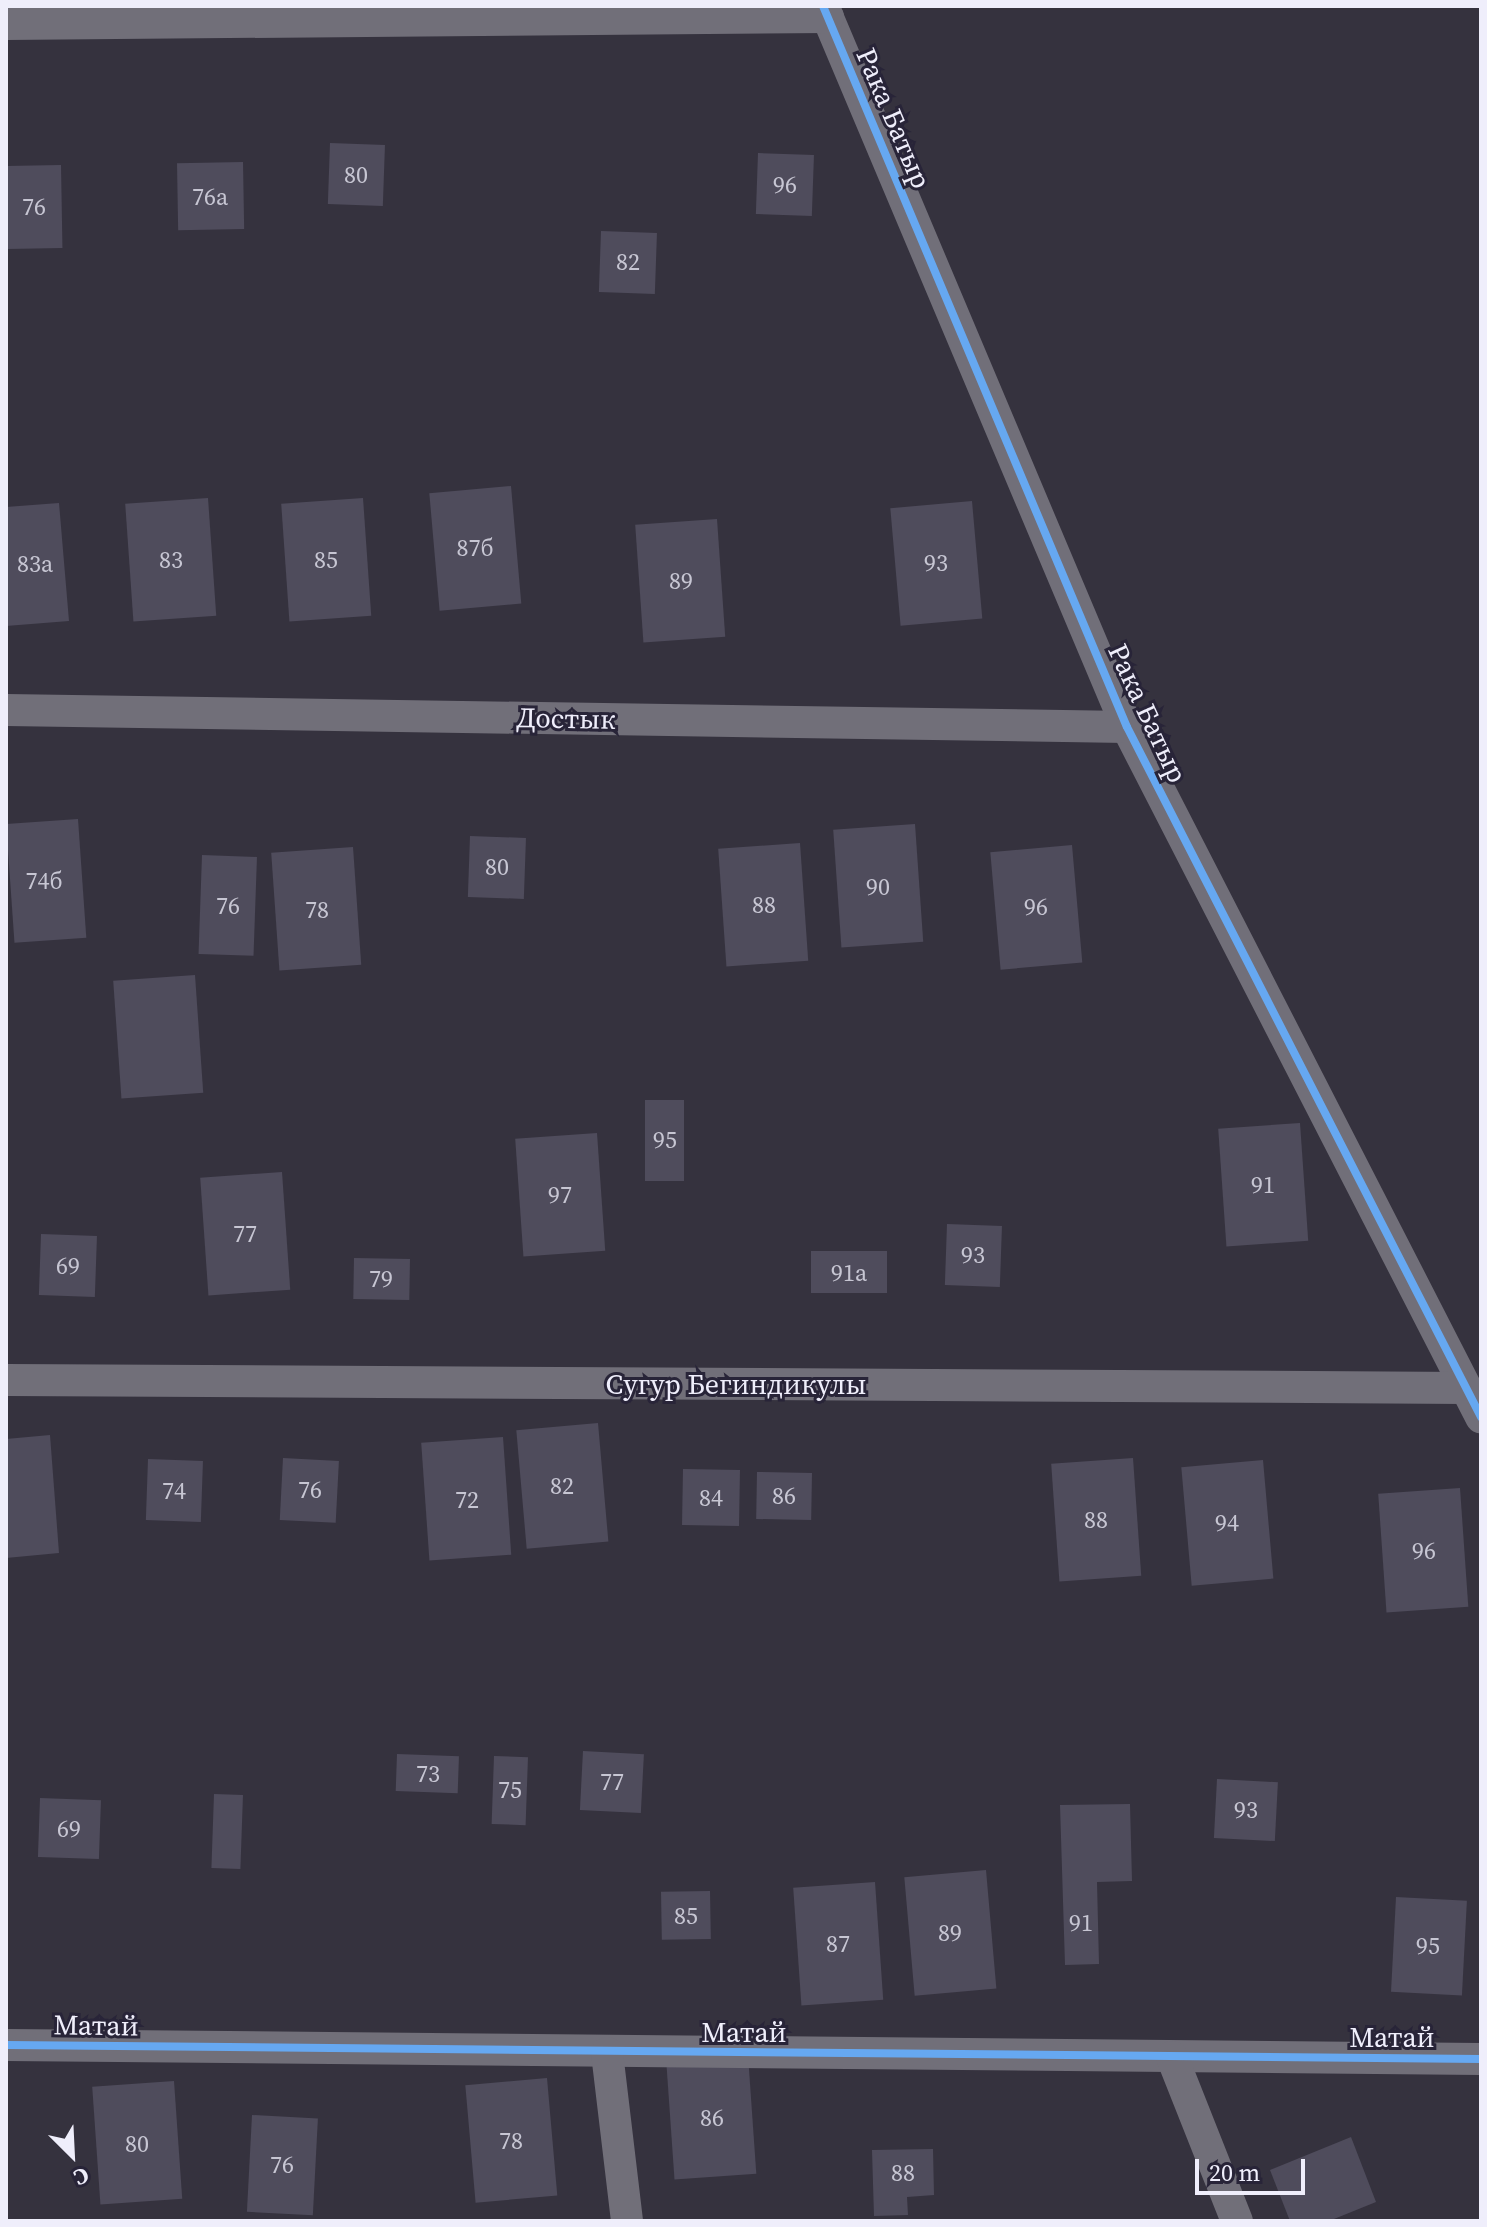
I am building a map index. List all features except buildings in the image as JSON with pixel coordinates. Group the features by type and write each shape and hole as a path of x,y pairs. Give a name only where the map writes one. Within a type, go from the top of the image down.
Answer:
{"street":[{"path":"6,24 825,12"},
{"name":"Рака Батыр","path":"825,12 1127,727 1481,1417"},
{"name":"Достык","path":"6,710 1127,727"},
{"name":"Сугур Бегиндикулы","path":"6,1380 1466,1388"},
{"name":"Матай","path":"6,2045 1481,2059"},
{"path":"607,2053 627,2221"},
{"path":"1172,2057 1237,2221"}],"cycle path":[{"path":"823,6 1127,727 1481,1417"},
{"path":"6,2045 1481,2059"}]}
